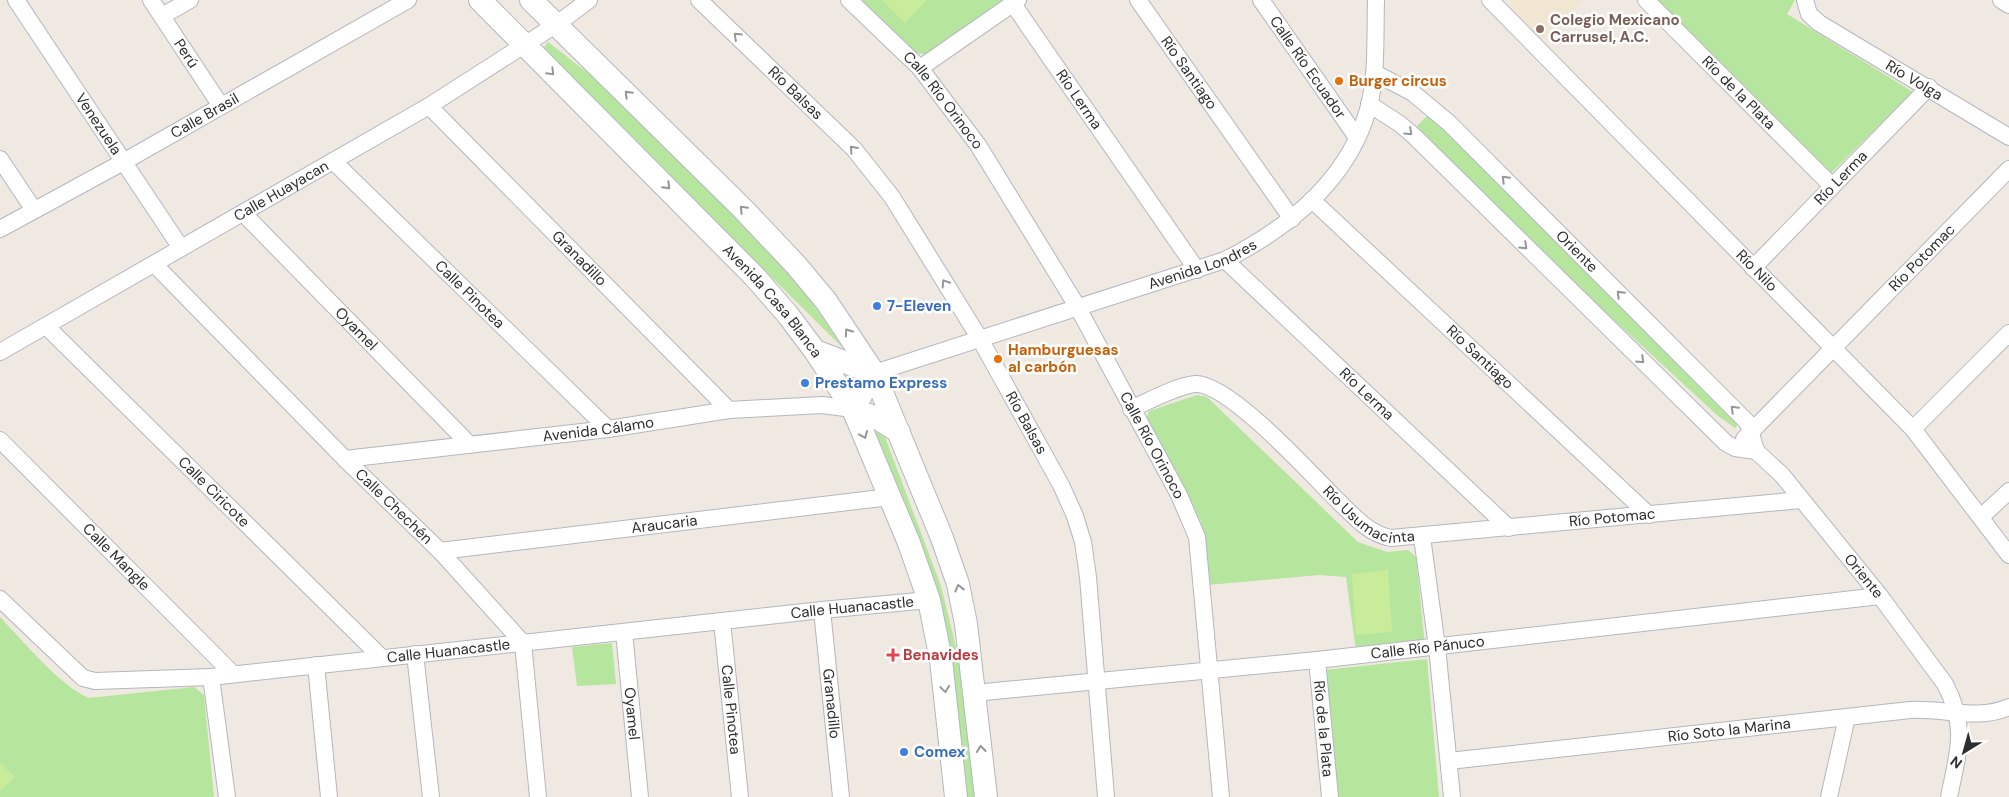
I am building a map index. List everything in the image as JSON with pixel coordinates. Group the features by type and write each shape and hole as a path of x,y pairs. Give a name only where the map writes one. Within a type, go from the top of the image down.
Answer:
{"street":[{"name":"Venezuela","path":"16,0 125,161 181,248"},
{"name":"Perú","path":"151,0 222,106"},
{"path":"162,16 190,0"},
{"name":"Calle Brasil","path":"0,229 125,161 408,0"},
{"name":"Avenida Casa Blanca","path":"480,0 687,206 755,277 788,315 815,351 853,409 920,572 928,600 946,695 956,797"},
{"path":"531,0 742,208 796,265 826,301 874,373 952,564 966,624 986,797"},
{"name":"Calle Huayacan","path":"0,352 429,106 557,24 588,0"},
{"name":"Río Balsas","path":"699,0 854,149 892,197 980,340 1060,485 1075,516 1083,542 1088,577 1106,797"},
{"name":"Calle Río Orinoco","path":"849,0 920,68 978,145 1077,306 1131,409 1180,495 1194,528 1199,557 1220,797"},
{"name":"Río Santiago","path":"1138,0 1292,219"},
{"name":"Calle Río Ecuador","path":"1261,0 1356,136"},
{"name":"Avenida Londres","path":"874,373 980,340 1077,306 1225,260 1262,241 1292,219 1332,177 1356,136 1369,104 1375,73 1376,0"},
{"name":"Río Nilo","path":"1490,0 1502,6 1753,268 1913,428 2009,555"},
{"name":"Río de la Plata","path":"1646,0 1832,186"},
{"name":"Río Volga","path":"1805,0 1809,14 1820,23 2009,137"},
{"path":"2001,0 2009,5"},
{"path":"920,68 1015,2"},
{"name":"Río Lerma","path":"1015,2 1197,270"},
{"name":"Oriente","path":"1375,73 1413,93 1450,123 1748,423 1756,452 1782,475 1880,596 1945,684 1957,712 1960,736 1948,797"},
{"name":"Río Lerma","path":"1753,268 1929,87"},
{"path":"1369,104 1400,124 1414,136 1718,435 1735,448 1756,452"},
{"name":"Granadillo","path":"429,106 729,410"},
{"path":"0,159 34,210"},
{"name":"Calle Pinotea","path":"333,161 608,429"},
{"name":"Río Potomac","path":"1735,448 1832,347 2009,170"},
{"name":"Río Santiago","path":"1312,200 1649,515"},
{"name":"Oyamel","path":"243,213 470,445"},
{"name":"Río Lerma","path":"1225,260 1509,528"},
{"name":"Calle Chechén","path":"154,264 345,459 440,551 523,643"},
{"name":"Calle Ciricote","path":"46,326 382,658"},
{"path":"1913,428 2009,333"},
{"path":"815,351 874,373"},
{"path":"874,373 853,409 876,418 899,432"},
{"name":"Río Usumacinta","path":"1131,409 1186,386 1196,384 1215,389 1248,414 1372,530 1391,538 1422,536 1437,647 1452,797"},
{"name":"Avenida Cálamo","path":"345,459 608,429 729,410 822,405 853,409"},
{"name":"Calle Mangle","path":"0,440 233,674"},
{"path":"1982,518 2009,491"},
{"name":"Araucaria","path":"440,551 890,497"},
{"name":"Río Potomac","path":"1422,536 1801,500"},
{"name":"Calle Río Pánuco","path":"974,693 1208,669 1318,660 1880,596"},
{"name":"Calle Huanacastle","path":"0,599 87,680 211,677 928,600"},
{"name":"Granadillo","path":"822,610 841,797"},
{"name":"Calle Pinotea","path":"722,621 740,797"},
{"path":"935,629 950,634 966,624"},
{"name":"Oyamel","path":"624,632 640,797"},
{"path":"523,643 538,797"},
{"path":"415,654 431,797"},
{"name":"Río de la Plata","path":"1318,660 1330,797"},
{"path":"316,665 330,797"},
{"path":"211,677 227,797"},
{"name":"Río Soto la Marina","path":"1449,761 1846,717 1931,709 1993,714 2009,707"},
{"path":"1829,797 1846,717"}],"shaded area":[{"name":"Colegio Mexicano Carrusel, A.C.","path":"1511,0 1583,0 1540,43 1511,14"}],"green space":[{"path":"862,0 1003,0 926,54 916,53"},
{"path":"882,0 927,0 905,23"},
{"path":"1657,0 1795,0 1787,14 1913,92 1831,173"},
{"path":"548,42 610,90 798,282 843,348 542,50"},
{"path":"1432,111 1741,421 1735,428 1718,416 1457,175 1417,126"},
{"path":"1197,395 1207,397 1358,542 1387,552 1408,550 1416,557 1425,646 1356,651 1346,577 1319,575 1207,585 1201,522 1146,420 1149,411"},
{"path":"878,431 885,437 941,586 965,684 975,797 964,797 952,676 873,436"},
{"path":"1388,570 1392,632 1356,635 1352,574"},
{"path":"0,617 66,684 89,698 194,687 204,695 214,797 0,797"},
{"path":"612,643 616,684 577,686 572,647"},
{"path":"1427,659 1439,797 1335,797 1324,670"},
{"path":"0,763 15,777 0,791"}],"place":[{"name":"Colegio Mexicano Carrusel, A.C.","path":"1540,29"},
{"name":"Burger circus","path":"1339,81"},
{"name":"7-Eleven","path":"877,306"},
{"name":"Hamburguesas al carbón","path":"998,359"},
{"name":"Prestamo Express","path":"805,383"},
{"name":"Benavides","path":"893,655"},
{"name":"Comex","path":"904,752"}]}
